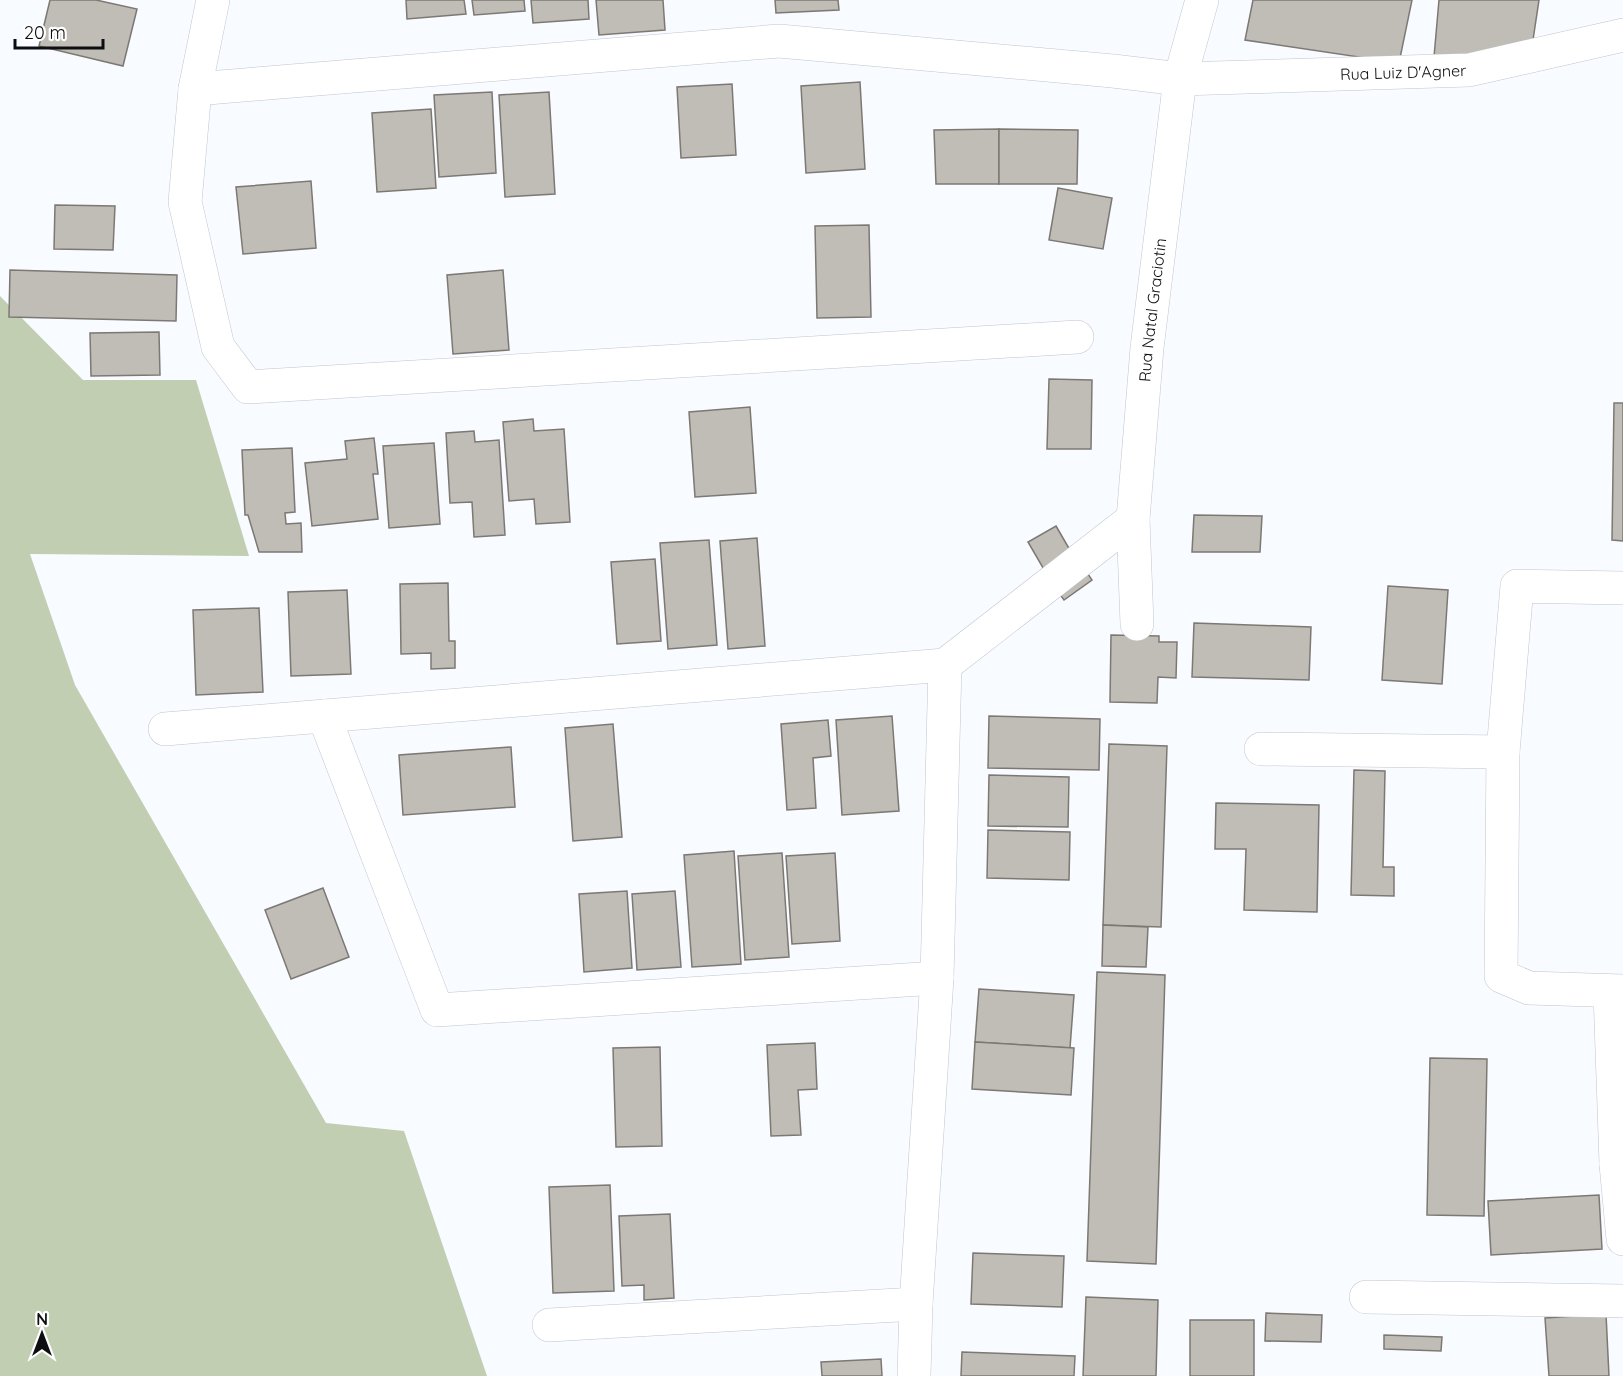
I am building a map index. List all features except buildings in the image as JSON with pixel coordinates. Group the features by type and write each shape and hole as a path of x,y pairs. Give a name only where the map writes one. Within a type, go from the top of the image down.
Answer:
{"street":[{"path":"213,0 195,89 185,202 218,347 248,387 1077,337"},
{"name":"Rua Natal Graciotin","path":"1137,624 1133,519 1147,348 1180,79 1202,0"},
{"name":"Rua Luiz D'Agner","path":"195,89 779,41 1180,79 1468,70 1623,35"},
{"path":"165,729 945,665 1133,519"},
{"path":"1623,588 1517,586 1503,752 1501,976 1529,988 1617,992 1623,1239"},
{"path":"914,1376 916,1304 937,978 945,665"},
{"path":"324,716 437,1010 937,978"},
{"path":"1261,749 1503,752"},
{"path":"1366,1297 1623,1301"},
{"path":"549,1325 916,1304"}],"green space":[{"path":"0,296 83,380 196,380 249,556 30,554 75,685 326,1123 404,1131 487,1376 0,1376"}]}
